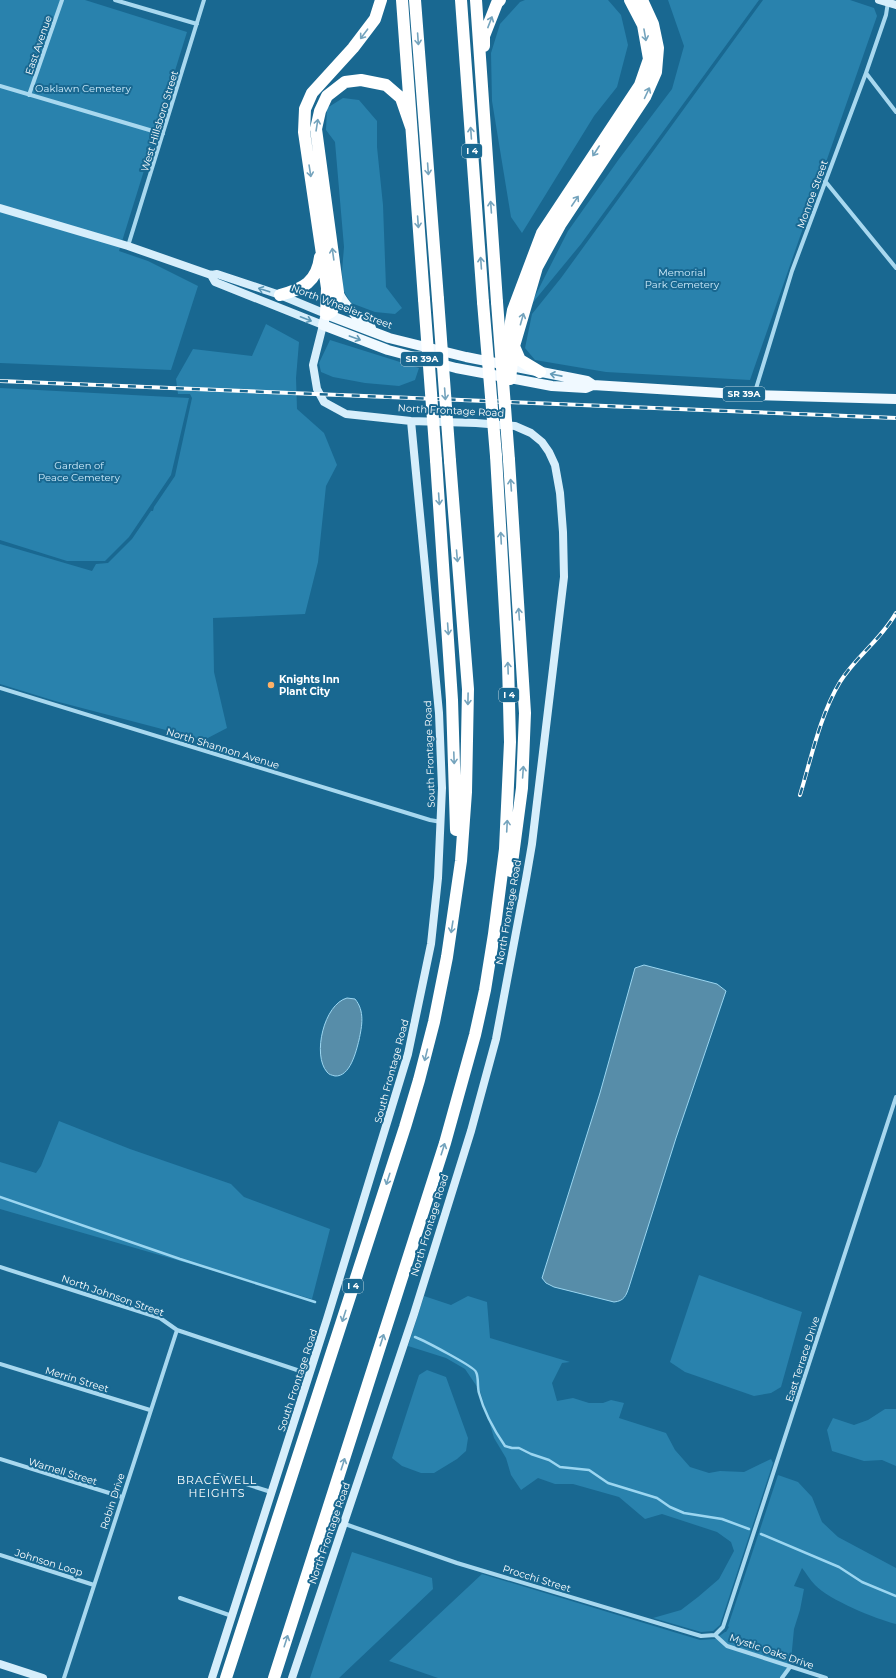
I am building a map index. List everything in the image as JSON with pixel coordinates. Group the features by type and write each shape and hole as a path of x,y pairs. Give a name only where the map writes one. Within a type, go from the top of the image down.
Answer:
{"highway":[{"path":"324,320 327,288 304,132 305,109 312,93 353,48 375,20 381,0"},
{"path":"402,0 452,700 458,889"},
{"name":"I 4","path":"226,1678 419,1080 434,1022 446,964 458,889 466,792 468,689 415,0"},
{"name":"I 4","path":"274,1678 455,1109 475,1035 494,934 506,849 510,742 508,663 496,456 461,0"},
{"path":"476,0 509,460 525,713 525,751 511,871 494,934"},
{"path":"483,102 484,36 497,3 500,0"},
{"path":"506,378 513,310 542,233 640,85 649,59 643,25 630,0"},
{"path":"507,366 537,267 560,225 645,97 656,72 658,48 653,24 642,0"},
{"path":"324,320 332,311 338,292 316,129 320,111 327,96 345,82 361,80 386,85 401,98 411,127"},
{"path":"280,295 296,291 311,280 319,266 321,242"},
{"path":"514,346 520,360 540,372"}],"main road":[{"path":"338,292 343,302 356,316 382,336"},
{"name":"North Wheeler Street","path":"324,320 382,336 507,366"},
{"name":"North Wheeler Street","path":"324,320 394,352 456,368 506,378"},
{"name":"SR 39A","path":"507,366 587,381 593,386"},
{"name":"SR 39A","path":"506,378 552,386 586,388 593,386 754,395 896,399"}],"street":[{"name":"East Avenue","path":"29,95 62,0"},
{"path":"115,0 197,24"},
{"name":"West Hillsboro Street","path":"128,246 204,0"},
{"path":"879,0 888,1 896,5"},
{"name":"Monroe Street","path":"754,395 792,271 866,73 886,15 888,1"},
{"path":"866,73 896,112"},
{"path":"0,86 163,134"},
{"path":"825,180 896,268"},
{"name":"North Wheeler Street","path":"0,208 128,246 211,275 217,274 280,295 324,320"},
{"name":"North Wheeler Street","path":"211,275 215,282 324,320"},
{"name":"North Frontage Road","path":"292,1678 416,1307 471,1131 496,1039 530,858 564,577 560,493 554,465 549,452 542,442 531,433 515,426 411,421 346,414 324,402 317,389 313,365 324,320"},
{"name":"South Frontage Road","path":"212,1678 309,1374 408,1054 430,944 438,878 442,822 442,788 439,713 411,421"},
{"name":"North Shannon Avenue","path":"0,688 430,820 442,822"},
{"name":"East Terrace Drive","path":"715,1635 724,1627 896,1097"},
{"name":"North Johnson Street","path":"0,1267 160,1318 177,1330 309,1374"},
{"name":"Robin Drive","path":"64,1678 177,1330"},
{"name":"Merrin Street","path":"0,1364 150,1410"},
{"name":"Warnell Street","path":"0,1460 122,1497"},
{"path":"218,1475 271,1492"},
{"name":"Procchi Street","path":"344,1524 457,1563 701,1636 715,1635"},
{"name":"Johnson Loop","path":"0,1555 94,1585"},
{"path":"180,1598 232,1616"},
{"name":"Mystic Oaks Drive","path":"715,1635 727,1646 826,1678"},
{"path":"0,1664 43,1678"},
{"path":"782,1678 790,1667"}],"green space":[{"name":"Oaklawn Cemetery","path":"0,0 85,0 187,32 119,251 148,261 198,286 171,370 0,363"},
{"path":"525,0 608,0 621,15 628,45 617,87 594,116 522,233 511,217 492,101 491,53 500,24 520,2"},
{"path":"668,0 759,0 581,244 530,306 568,231 619,159 672,89 684,46"},
{"name":"Memorial Park Cemetery","path":"763,0 850,0 874,8 877,16 750,380 606,372 535,360 525,348 532,314 561,278"},
{"path":"343,98 359,100 377,121 377,147 383,205 386,287 402,308 395,314 375,312 351,303 343,290 342,271 344,247 335,142 326,130 327,108"},
{"path":"266,324 299,342 296,378 297,409 324,433 337,465 326,486 318,562 305,614 213,618 214,672 227,728 204,740 55,701 0,684 0,544 92,571 96,564 108,563 132,539 151,511 153,511 154,507 175,476 192,398 190,394 178,394 176,379 193,349 252,356"},
{"path":"330,340 419,368 415,380 399,386 365,383 333,377 321,372 319,363"},
{"name":"Garden of Peace Cemetery","path":"0,388 189,398 171,475 129,537 105,561 67,561 0,540"},
{"path":"59,1121 130,1149 231,1184 244,1197 330,1229 312,1299 0,1209 0,1162 36,1173 41,1166"},
{"path":"699,1275 802,1312 781,1387 771,1393 754,1396 685,1372 670,1362"},
{"path":"424,1296 451,1305 468,1296 487,1302 490,1338 570,1362 562,1363 552,1383 557,1401 573,1398 589,1403 603,1403 611,1400 624,1403 619,1418 666,1433 675,1450 690,1467 709,1473 720,1471 744,1472 771,1459 773,1463 720,1625 713,1631 701,1632 653,1618 681,1610 719,1579 734,1551 731,1542 717,1532 662,1514 645,1519 619,1497 573,1484 555,1484 538,1478 521,1490 511,1475 506,1458 494,1438 480,1391 465,1369 446,1358 408,1346"},
{"path":"427,1370 446,1377 468,1438 466,1451 457,1459 434,1473 421,1473 402,1466 392,1458 419,1375"},
{"path":"885,1409 896,1409 896,1466 882,1460 864,1461 832,1451 827,1430 833,1418 854,1425 868,1420"},
{"path":"778,1475 798,1482 812,1497 822,1522 838,1537 896,1568 896,1624 877,1618 831,1597 811,1581 802,1568 794,1586 804,1589 800,1610 794,1629 790,1671 784,1678 438,1678 389,1661 482,1574 700,1640 715,1639 726,1632 729,1627 728,1626"},
{"path":"352,1552 432,1578 433,1589 339,1678 310,1678"}],"shaded area":[{"path":"644,965 717,984 726,991 676,1138 628,1290 622,1299 614,1302 554,1287 546,1283 542,1278 600,1093 635,968"},
{"path":"347,998 355,999 360,1008 362,1019 361,1029 352,1063 345,1072 335,1076 328,1073 323,1064 321,1043 323,1031 332,1010 339,1002"}],"waterway":[{"path":"0,1197 180,1259 315,1302"},
{"path":"415,1337 438,1348 476,1372 481,1400 493,1427 505,1446 519,1448 549,1460 560,1467 589,1470 608,1483 657,1498 670,1507 684,1513 722,1519 749,1529"},
{"path":"761,1534 839,1567 862,1582 896,1596"}],"railway":[{"path":"0,381 896,418"},
{"path":"800,795 821,723 833,695 846,673 883,632 896,613"}],"place":[{"name":"Knights Inn Plant City","path":"271,685"}],"district":[{"name":"BRACEWELL HEIGHTS","path":"217,1486"}]}
